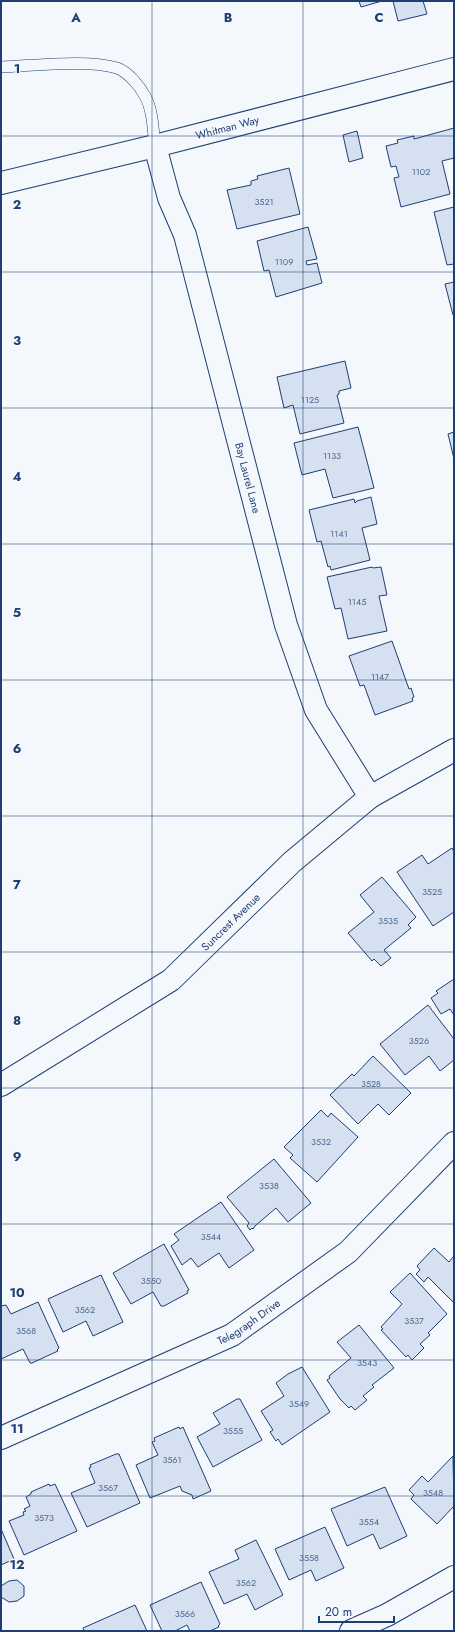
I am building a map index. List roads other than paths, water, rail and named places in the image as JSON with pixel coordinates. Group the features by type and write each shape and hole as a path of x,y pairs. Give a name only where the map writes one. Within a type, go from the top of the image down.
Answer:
{"street":[{"name":"Whitman Way","path":"1,183 155,146 454,69"},
{"name":"Bay Laurel Lane","path":"155,146 169,198 185,235 286,624 316,710 370,797"},
{"name":"Suncrest Avenue","path":"1,1084 171,980 292,862 370,797 454,750"},
{"name":"Telegraph Drive","path":"1,1438 232,1335 348,1252 454,1143"},
{"path":"351,1631 387,1615 454,1577"}],"lane":[{"path":"1,67 89,64 118,69 133,80 145,96 151,116 155,146"}]}
